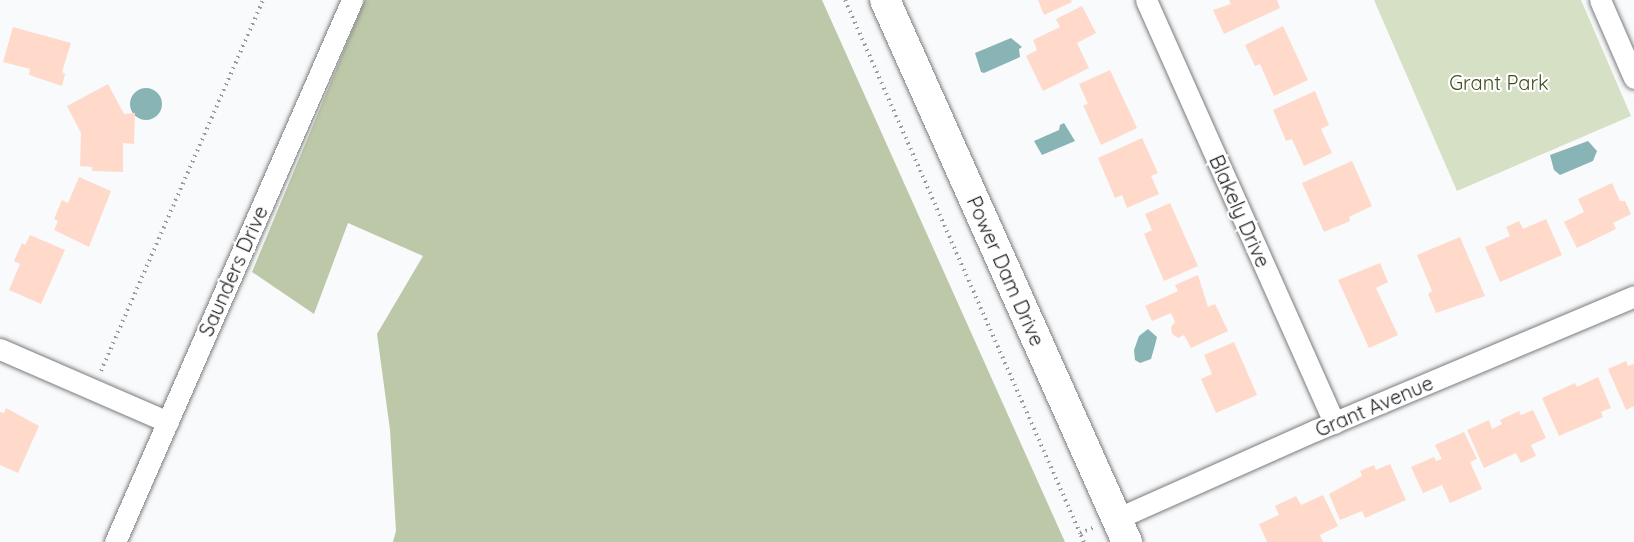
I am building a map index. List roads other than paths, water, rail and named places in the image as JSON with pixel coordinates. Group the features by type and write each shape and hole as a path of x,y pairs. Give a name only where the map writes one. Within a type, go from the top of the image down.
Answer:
{"main road":[{"name":"Power Dam Drive","path":"885,0 1121,530"}],"street":[{"name":"Saunders Drive","path":"115,542 352,0"},
{"name":"Blakely Drive","path":"1146,0 1334,423"},
{"path":"1600,0 1634,78"},
{"name":"Grant Avenue","path":"1121,530 1334,423 1634,296"},
{"path":"0,349 168,422"}],"water":[{"path":"1011,38 1022,47 1019,49 1020,57 984,73 981,72 975,53"},
{"path":"146,88 157,93 162,104 157,115 146,120 135,115 130,104 135,93"},
{"path":"1064,123 1075,141 1042,155 1034,141 1059,130 1060,125"},
{"path":"1588,141 1597,151 1593,161 1560,175 1554,170 1550,155"},
{"path":"1148,329 1157,337 1151,359 1140,363 1135,360 1134,350 1139,336"}],"park label":[{"name":"Grant Park","path":"1499,82"}]}
